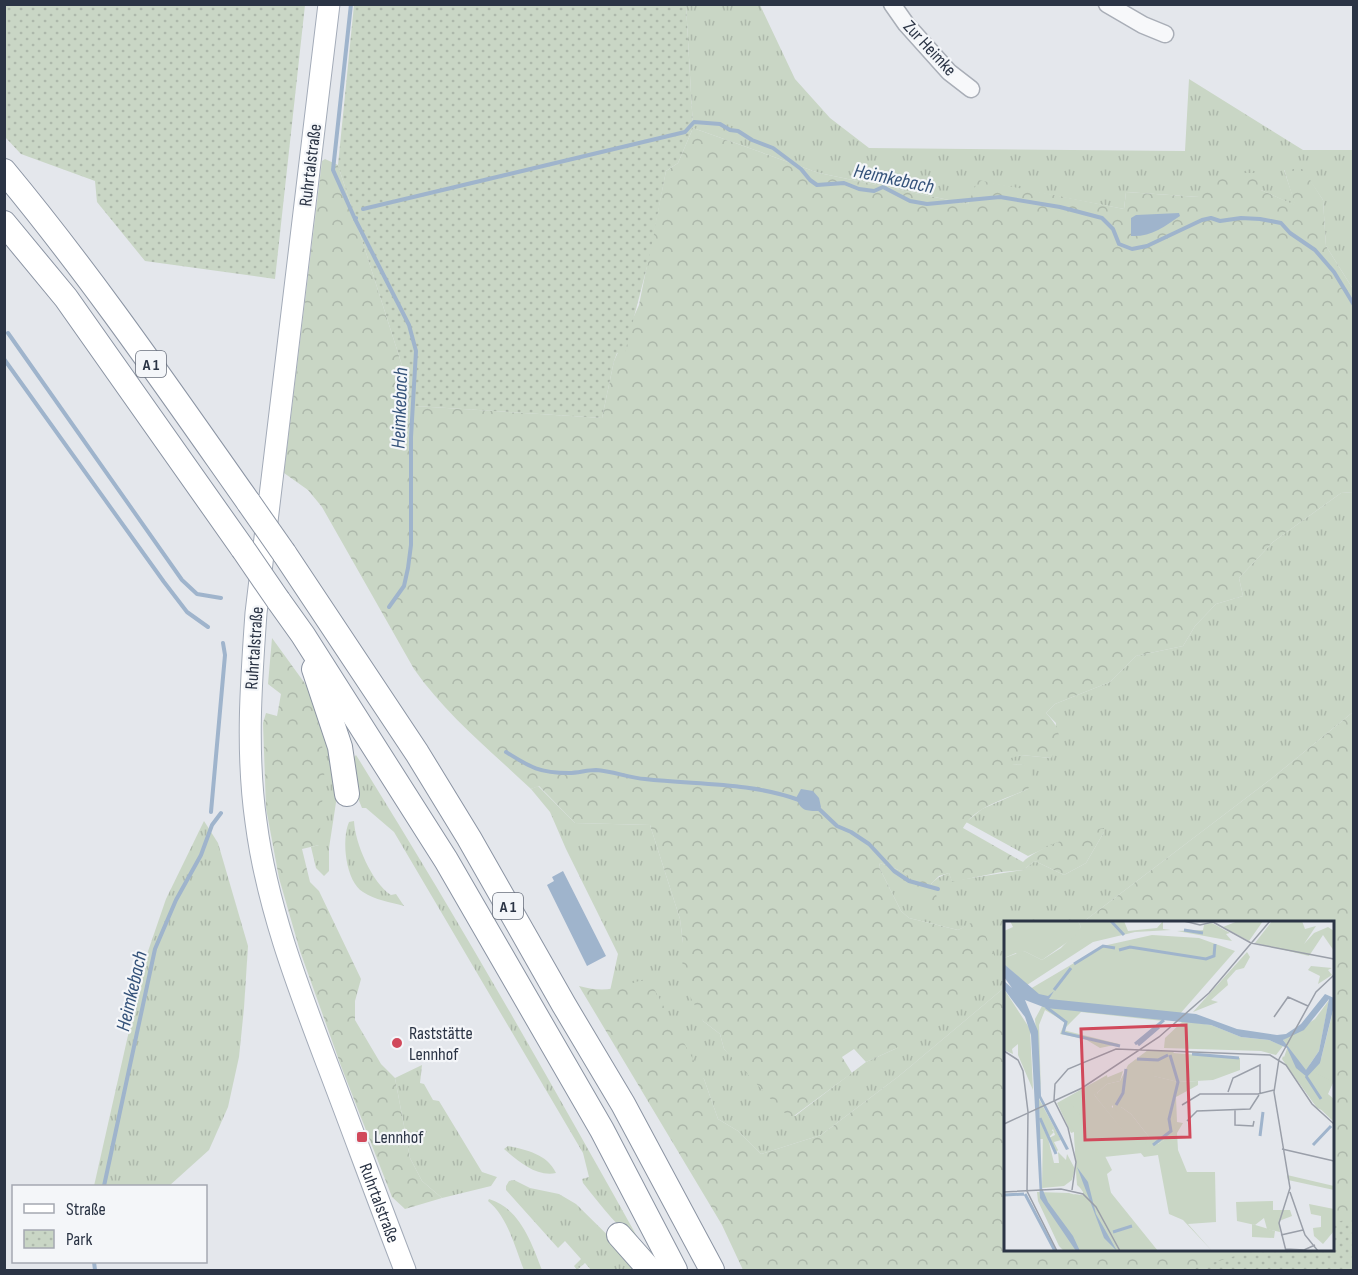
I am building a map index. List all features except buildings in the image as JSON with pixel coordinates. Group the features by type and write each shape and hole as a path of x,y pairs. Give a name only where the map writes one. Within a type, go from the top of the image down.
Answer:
{"highway":[{"name":"A 1","path":"4,171 51,228 130,334 284,553 417,753 469,838 623,1104 712,1270"},
{"name":"A 1","path":"4,223 66,298 303,635 446,860 602,1130 675,1270"},
{"path":"303,635 340,747 347,794"},
{"path":"619,1235 650,1270"}],"main road":[{"name":"Ruhrtalstraße","path":"329,4 256,613 250,700 251,768 261,858 282,938 405,1270"}],"street":[{"name":"Zur Heimke","path":"892,4 906,24 948,72 971,89"},
{"path":"1107,4 1143,25 1165,34"}],"green space":[{"path":"4,5 305,5 275,279 145,261 97,202 95,181 21,154 5,137"},
{"path":"354,5 686,5 693,128 678,163 666,171 649,259 625,352 617,353 614,361 602,418 415,406 338,165"},
{"path":"686,5 760,5 795,79 830,118 869,148 1185,151 1189,79 1303,150 1353,150 1353,289 1326,246 1323,200 1302,169 1284,170 1296,206 1261,190 1199,197 1126,192 1124,209 979,181 968,204 819,173 693,128"},
{"path":"693,128 819,173 968,204 978,180 1124,209 1126,192 1199,197 1223,173 1260,173 1261,190 1295,205 1284,169 1303,169 1323,200 1326,246 1353,289 1353,492 1341,493 1273,542 1239,578 1243,596 1216,604 1195,626 1183,646 1136,656 1110,682 1055,704 1046,713 1055,724 1059,734 1051,758 1021,755 1011,758 1012,764 1024,765 1031,770 1032,780 1028,789 983,809 968,820 963,828 1023,862 1038,851 1061,841 1104,828 1104,832 1086,863 1064,875 1035,861 1023,870 952,882 949,873 939,876 931,884 937,897 930,906 919,904 915,886 908,876 880,863 879,867 901,911 909,918 958,930 973,922 982,927 999,967 895,1049 866,1062 854,1049 842,1057 852,1073 791,1118 724,1049 720,1034 703,1021 682,981 683,943 680,919 650,825 575,823 539,786 531,789 470,732 440,702 414,669 322,507 308,490 284,473 322,161 325,159 338,165 415,406 602,418 614,361 639,305 666,171 678,163"},
{"path":"1353,492 1353,712 1271,779 1084,921 1004,921 1004,988 899,1076 821,1135 761,1154 738,1131 718,1119 704,1079 610,991 618,954 550,812 531,789 538,786 575,823 650,825 680,919 683,943 703,1021 720,1034 724,1049 795,1116 866,1062 895,1049 973,923 958,930 909,918 901,911 879,867 880,863 903,872 912,880 920,904 934,881 949,873 952,881 1023,870 1035,861 1064,875 1086,863 1104,832 1059,842 1028,856 966,822 982,809 1028,789 1024,765 1011,764 1011,757 1021,755 1051,758 1056,723 1046,713 1055,704 1110,682 1136,656 1183,646 1195,626 1216,604 1243,596 1239,578 1273,542 1341,493"},
{"path":"272,638 314,696 325,764 319,845 302,849 310,882 319,891 361,979 355,1001 355,1020 381,1064 395,1078 410,1158 422,1181 442,1198 405,1209 392,1197 341,1066 300,951 279,878 266,808 263,723 266,713 277,716 281,694 268,684"},
{"path":"314,696 323,713 337,796 329,848 329,871 324,876 316,868 311,847 319,845"},
{"path":"1353,712 1353,1270 743,1270 722,1225 579,986 606,989 622,987 648,978 704,1079 718,1119 738,1131 761,1154 821,1135 899,1076 1004,988 1004,1251 1334,1251 1334,921 1084,921 1271,779"},
{"path":"356,755 503,1000 644,1249 619,1226 583,1183 582,1179 589,1177 583,1153 394,832 366,808 362,808 355,791 353,758"},
{"path":"204,821 218,843 248,946 239,1057 228,1107 209,1150 170,1185 94,1185 145,960 166,899"},
{"path":"354,821 361,851 371,872 384,889 391,895 396,894 404,906 368,895 357,887 349,870 345,849 349,822"},
{"path":"422,1065 420,1083 424,1084 433,1100 439,1101 482,1172 497,1177 491,1186 442,1198 422,1181 410,1158 395,1078"},
{"path":"508,1146 542,1157 556,1173 541,1173 528,1167 504,1149"},
{"path":"514,1180 530,1188 559,1194 576,1204 643,1270 591,1270 585,1263 577,1270 574,1266 581,1259 565,1241 558,1248 506,1190 509,1181"},
{"path":"489,1199 509,1210 517,1219 529,1238 542,1270 524,1270 506,1224 488,1201"},
{"path":"1353,1218 1353,1270 1189,1270 1252,1251 1334,1251 1334,1223"}],"water":[{"path":"1179,213 1180,216 1157,230 1145,235 1131,236 1131,218 1136,215"},
{"path":"801,789 813,791 819,798 821,807 819,811 807,810 800,806 796,798"},
{"path":"563,871 606,956 587,966 547,885 554,881 552,877"}],"waterway":[{"path":"351,4 333,170 355,219"},
{"name":"Heimkebach","path":"363,209 685,132 694,122 720,124 773,148 801,169 817,185 844,183 859,189 874,191 883,187 910,201 927,204 1000,197 1060,207 1102,218 1113,229 1119,244 1132,249 1147,246 1211,218 1220,221 1241,218 1260,219 1281,223 1290,233 1315,250 1334,272 1354,305"},
{"name":"Heimkebach","path":"356,218 409,325 416,351 411,437 411,545 404,586 389,607"},
{"path":"8,333 182,580 197,594 221,598"},
{"path":"4,359 164,582 187,612 208,627"},
{"path":"211,812 225,655 223,643"},
{"path":"506,752 529,765 550,772 602,771 639,778 742,787 799,800"},
{"path":"817,807 837,826 869,844 894,871 909,881 938,889"},
{"name":"Heimkebach","path":"104,1185 155,949 176,900 201,855 212,825 221,813"},
{"name":"Heimkebach","path":"94,1263 95,1270"}],"place":[{"name":"Raststätte Lennhof","path":"397,1043"},
{"name":"Lennhof","path":"362,1137"}]}
